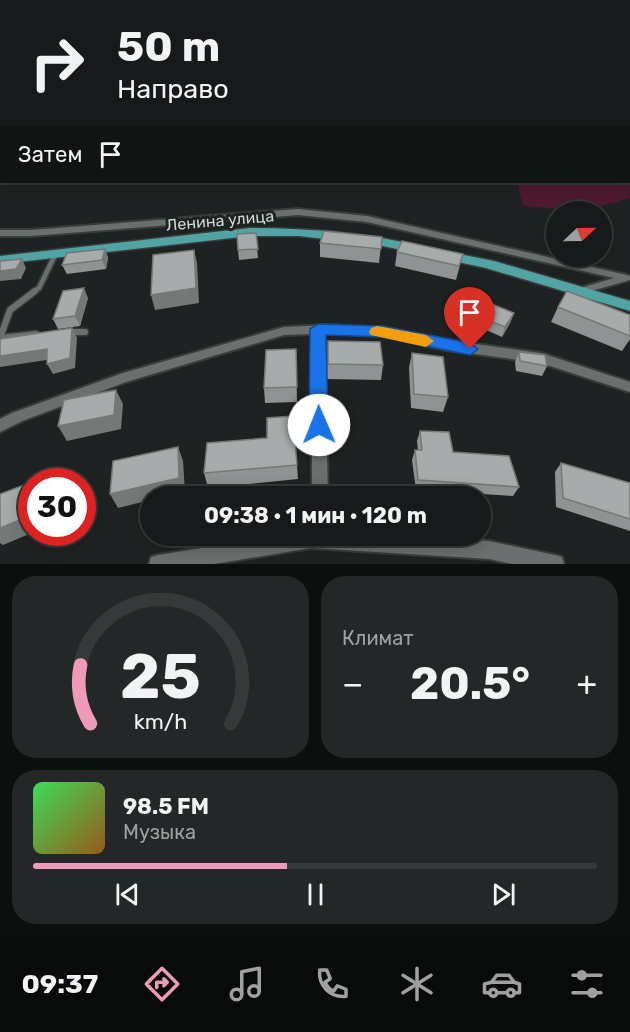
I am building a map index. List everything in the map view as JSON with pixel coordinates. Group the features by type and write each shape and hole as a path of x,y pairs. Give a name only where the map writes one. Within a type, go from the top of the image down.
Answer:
{"main road":[{"name":"Ленина улица","path":"0,260 250,232 299,232 378,241 489,264 630,306"}],"street":[{"path":"0,233 31,233 298,212 367,219 487,248 629,278"},
{"path":"581,291 629,278"},
{"path":"0,426 17,417 123,378 284,331 318,329 383,332 447,345 541,358 630,387"},
{"path":"318,329 320,486"},
{"path":"158,564 270,546"},
{"path":"433,546 489,550 555,564"}],"lane":[{"path":"47,333 0,338 10,310 39,288 55,255"},
{"path":"57,333 85,332"}],"shaded area":[{"path":"517,183 629,183 630,198 612,203 612,201 546,201 546,208 523,206"}],"building":[{"path":"324,231 382,237 381,249 320,243"},
{"path":"256,233 258,249 238,250 237,234"},
{"path":"402,241 463,254 459,266 397,252"},
{"path":"105,249 102,260 62,265 67,253"},
{"path":"194,250 196,288 151,295 153,255"},
{"path":"22,259 16,269 0,271 0,261"},
{"path":"84,288 75,316 53,319 63,291"},
{"path":"567,291 630,315 630,336 558,307"},
{"path":"489,303 514,313 505,327 480,317"},
{"path":"72,328 70,358 47,364 47,349 0,356 0,339"},
{"path":"328,341 380,342 383,365 328,364"},
{"path":"296,349 297,387 264,388 266,350"},
{"path":"519,352 545,355 547,366 520,361"},
{"path":"412,353 443,357 448,397 414,394"},
{"path":"116,390 114,415 58,426 64,400"},
{"path":"293,416 297,465 204,473 207,443 267,438 267,418"},
{"path":"420,431 449,432 453,452 509,456 519,487 418,480 415,450 422,450"},
{"path":"178,447 179,478 110,494 113,461"},
{"path":"561,463 630,483 630,519 563,498"},
{"path":"18,487 18,521 0,528 0,494"}],"slow traffic":[{"path":"377,332 426,341"}],"route":[{"path":"319,425 318,329 383,332 470,349"}]}
